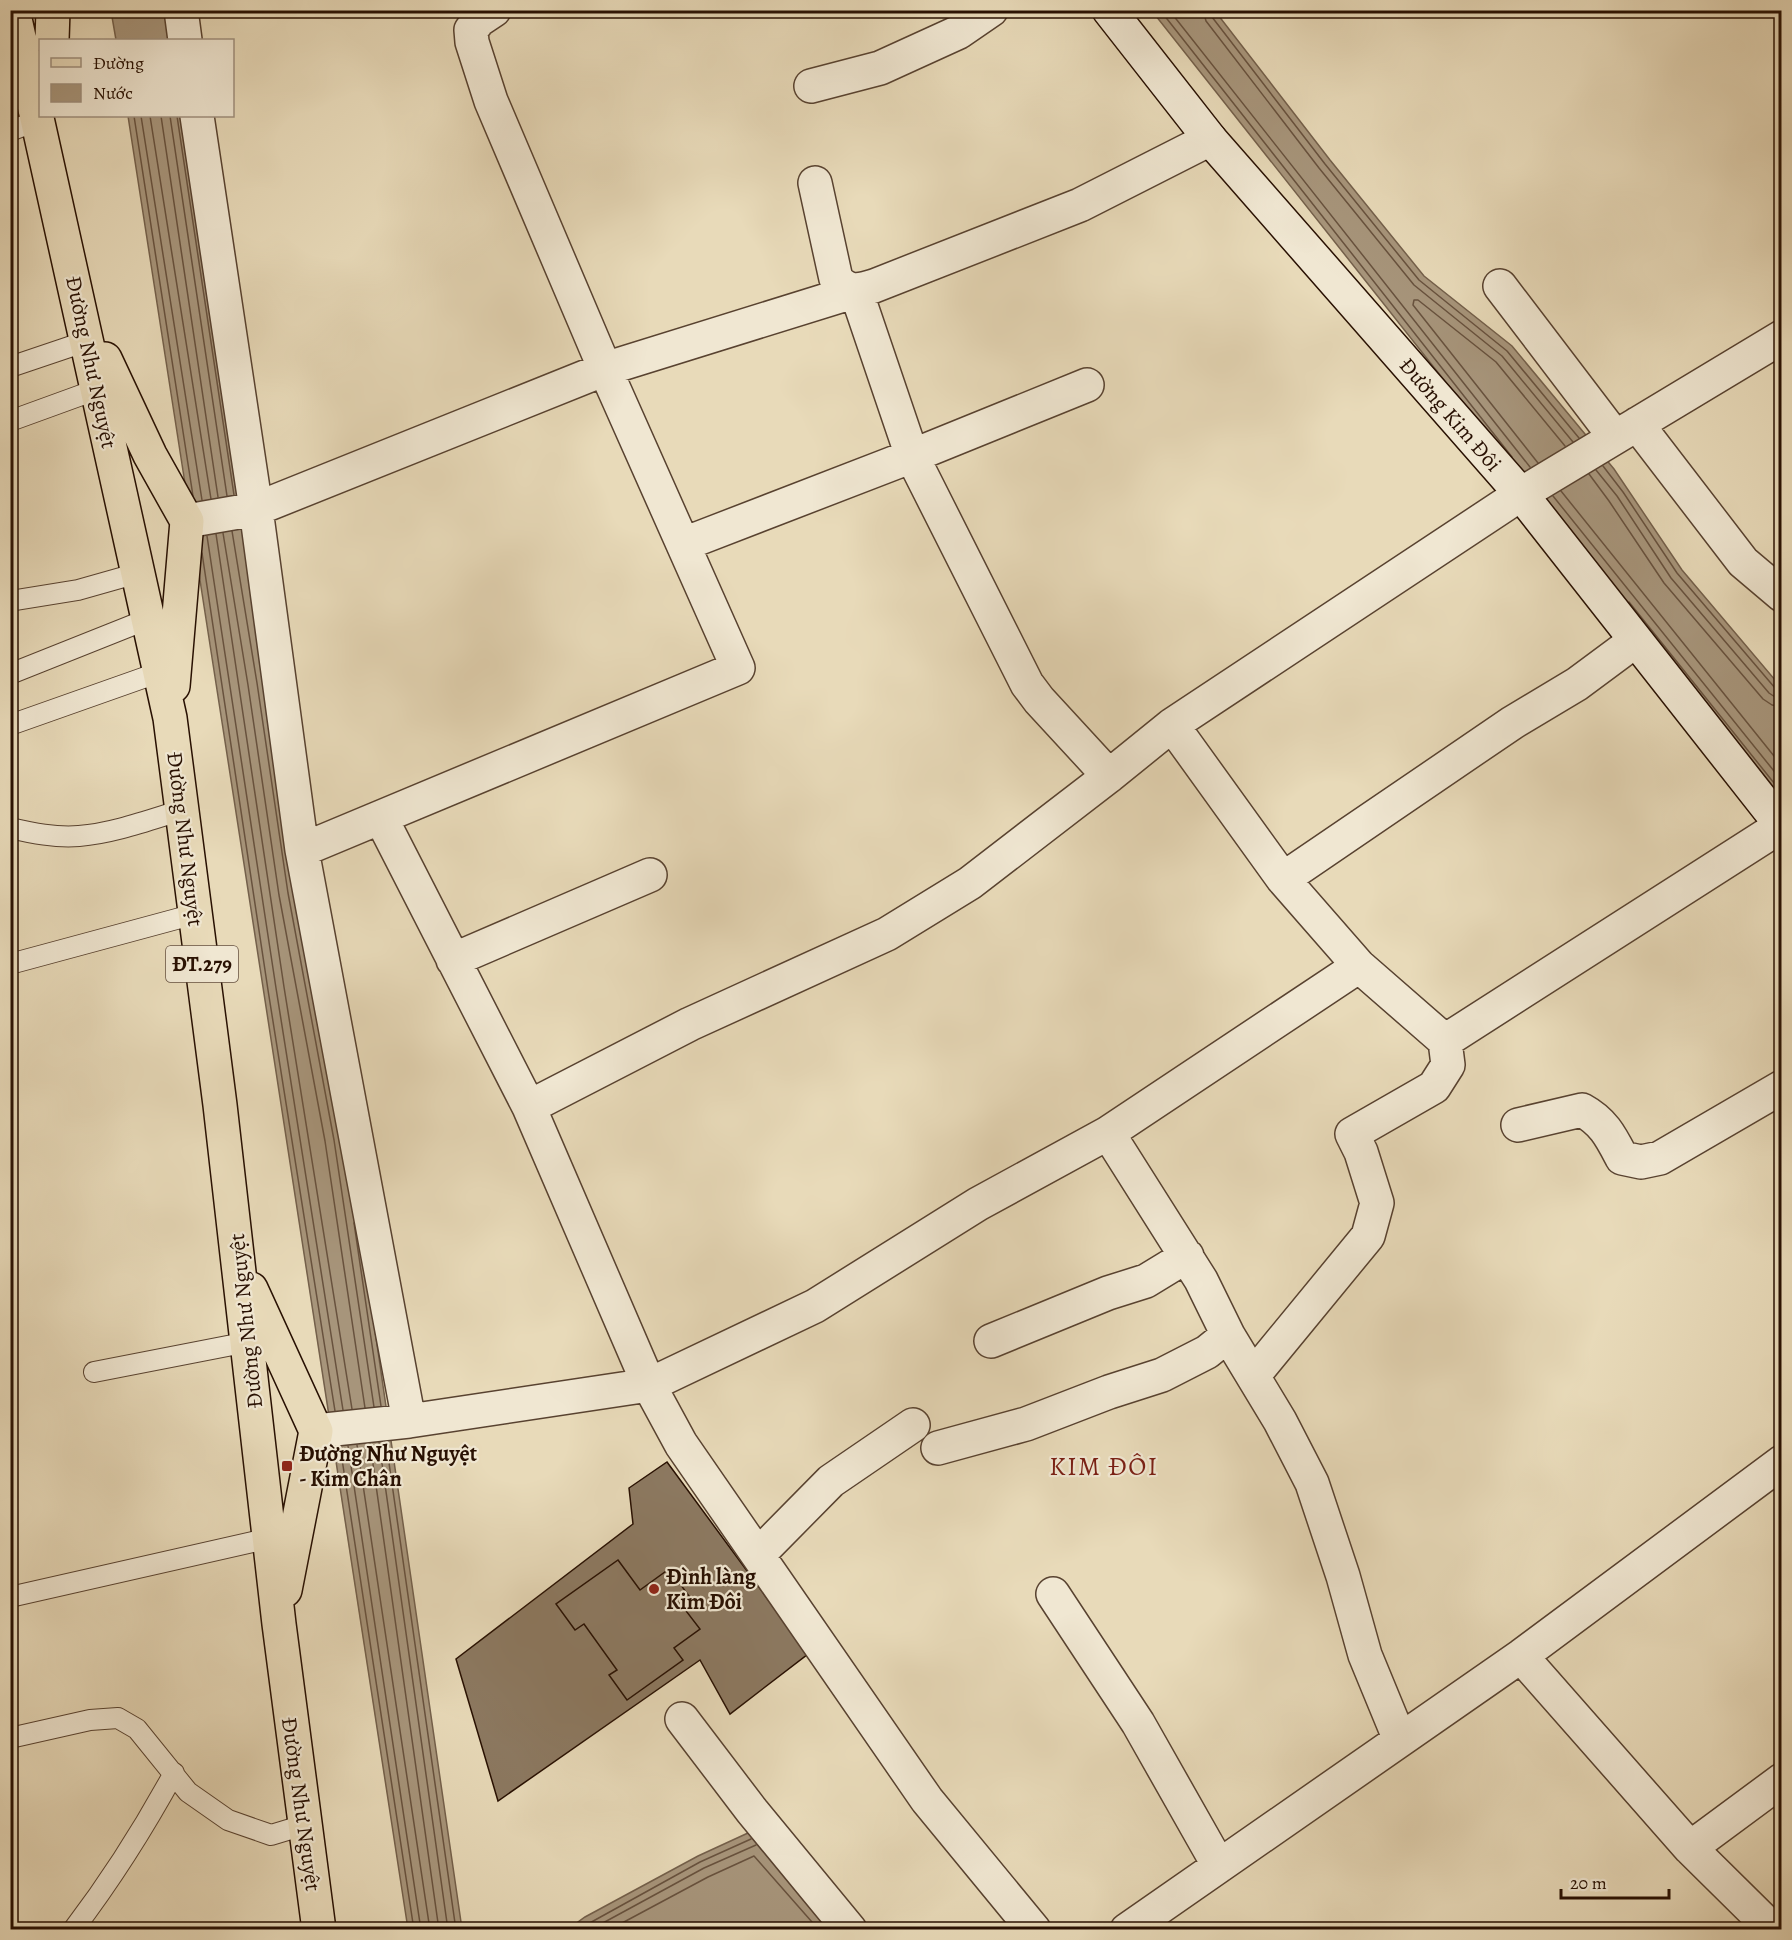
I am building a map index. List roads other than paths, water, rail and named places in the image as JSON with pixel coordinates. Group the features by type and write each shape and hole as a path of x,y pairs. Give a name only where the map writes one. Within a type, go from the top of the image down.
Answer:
{"main road":[{"name":"Đường Như Nguyệt","path":"13,10 24,125 49,166 170,718 239,1265 279,1624 319,1929"},
{"path":"52,39 53,10"},
{"path":"80,305 150,455 187,521 170,718"},
{"path":"239,1265 316,1431 279,1624"}],"street":[{"path":"181,10 185,39"},
{"path":"302,850 738,668 605,369 491,101 472,42 471,30 479,20 494,10"},
{"path":"812,86 880,68 959,32 991,10"},
{"name":"Đường Kim Đôi","path":"1109,10 1210,139 1532,488 1635,641 1781,826"},
{"path":"197,117 256,509 302,850 409,1421"},
{"path":"187,521 256,509 605,369 874,286 1080,205 1210,139"},
{"path":"815,183 836,279 844,287 856,291"},
{"path":"1500,286 1613,438 1743,562 1782,595"},
{"path":"856,291 912,456 1027,684 1109,776"},
{"path":"529,1107 690,1024 887,934 970,883 1172,725 1532,488 1782,337"},
{"path":"684,544 912,456 1087,385"},
{"path":"1283,879 1512,723 1577,684 1635,641"},
{"path":"1172,725 1283,879 1359,966 1445,1041 1448,1065 1434,1087 1352,1134 1361,1152 1377,1203 1368,1236 1253,1376"},
{"path":"381,818 529,1107 649,1385 681,1444 927,1800 1030,1928"},
{"path":"1445,1041 1781,826"},
{"path":"453,960 650,875"},
{"path":"316,1431 409,1421 649,1385 815,1306 978,1204 1108,1133 1359,966"},
{"path":"1518,1125 1582,1110 1596,1118 1611,1137 1622,1158 1641,1162 1660,1158 1782,1087"},
{"path":"1108,1133 1201,1280 1228,1335 1280,1421 1311,1483 1343,1576 1365,1655 1400,1740"},
{"path":"991,1341 1108,1293 1146,1281 1187,1256"},
{"path":"938,1448 1026,1424 1109,1392 1162,1375 1207,1352 1228,1335"},
{"path":"758,1555 831,1481 913,1425"},
{"path":"1128,1929 1521,1656 1782,1462"},
{"path":"1053,1594 1138,1723 1219,1866"},
{"path":"1521,1656 1690,1848 1773,1929"},
{"path":"682,1719 752,1811 850,1929"},
{"path":"1690,1848 1782,1780"}],"lane":[{"path":"10,367 87,340"},
{"path":"10,421 98,389"},
{"path":"10,601 78,590 138,573"},
{"path":"10,674 148,619"},
{"path":"10,725 160,672"},
{"path":"10,828 36,834 79,836 137,824 182,810"},
{"path":"10,964 195,914"},
{"path":"94,1372 248,1342"},
{"path":"10,1597 270,1538"},
{"path":"10,1738 90,1720 118,1718 137,1729 188,1792 228,1820 271,1834 304,1825"},
{"path":"73,1929 143,1828 174,1773"}],"water":[{"path":"111,11 168,11 172,39 116,39"},
{"path":"1152,11 1215,11 1330,160 1424,276 1512,346 1614,469 1682,570 1781,687 1781,802 1512,466"},
{"path":"128,117 183,117 347,1138 462,1929 408,1929"},
{"path":"761,1827 848,1930 567,1930 585,1917 698,1856"}],"place":[{"name":"Đường Như Nguyệt - Kim Chân","path":"287,1466"},
{"name":"Đình làng Kim Đôi","path":"654,1589"}],"district":[{"name":"KIM ĐÔI","path":"1104,1466"}]}
